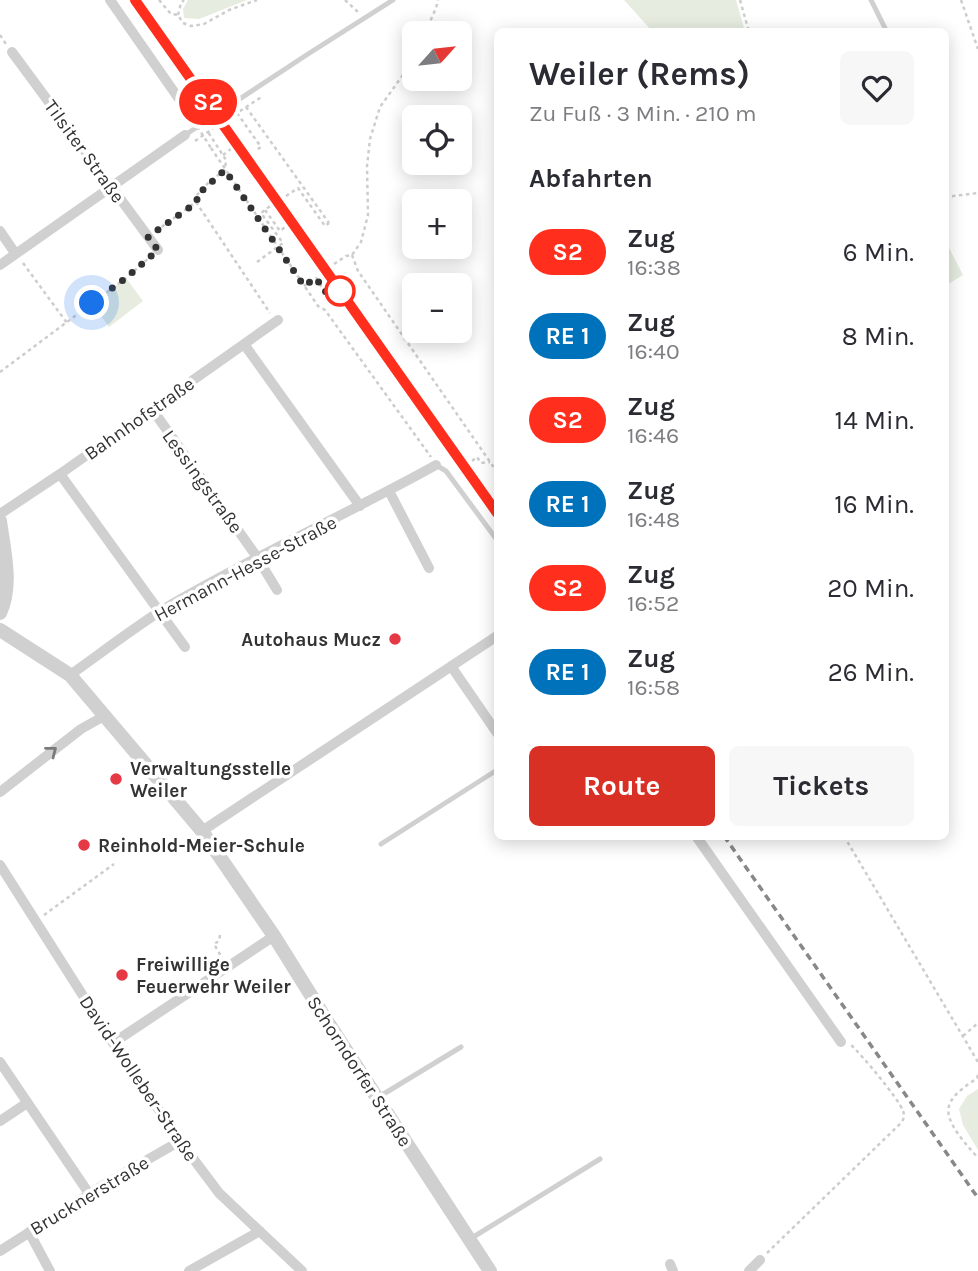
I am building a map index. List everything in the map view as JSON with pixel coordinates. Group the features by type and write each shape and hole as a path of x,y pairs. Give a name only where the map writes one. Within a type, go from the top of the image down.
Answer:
{"street":[{"path":"110,0 186,109"},
{"name":"Tilsiter Straße","path":"12,52 158,250"},
{"path":"0,265 185,135"},
{"path":"0,231 16,253"},
{"name":"Bahnhofstraße","path":"0,514 276,321"},
{"path":"244,344 360,506"},
{"name":"Lessingstraße","path":"152,409 257,557 277,590"},
{"name":"Hermann-Hesse-Straße","path":"70,675 160,612 257,557 436,465"},
{"path":"60,474 185,647"},
{"path":"389,491 429,568"},
{"path":"0,521 7,581 5,603 0,613"},
{"name":"Schorndorfer Straße","path":"0,631 70,675 202,831 274,936 490,1271"},
{"path":"202,831 494,638"},
{"path":"451,666 494,729"},
{"path":"0,792 81,729 106,715"},
{"path":"699,840 845,1042"},
{"name":"David-Wolleber-Straße","path":"0,865 113,1044 180,1141 219,1193 302,1271"},
{"path":"113,1044 274,936"},
{"path":"0,1062 90,1195"},
{"path":"0,1121 27,1103"},
{"name":"Brucknerstraße","path":"0,1251 107,1183 180,1141"},
{"path":"189,1271 260,1231"},
{"path":"29,1232 50,1271"},
{"path":"749,1271 760,1260"}],"lane":[{"path":"185,135 393,0"},
{"path":"871,0 885,28"},
{"path":"436,465 446,471 494,536"},
{"path":"381,845 494,772"},
{"path":"377,1098 461,1048"},
{"path":"470,1239 600,1159"}],"path":[{"path":"159,0 171,14 178,15"},
{"path":"184,0 178,15 183,23 191,26 204,24 229,10 257,0"},
{"path":"345,0 364,18"},
{"path":"430,21 438,0"},
{"path":"740,0 748,28"},
{"path":"961,0 978,49"},
{"path":"334,264 352,255 361,242 368,215 367,166 370,139 380,107 402,76"},
{"path":"255,151 261,147 235,114 246,107 329,223 325,226 298,188 286,196"},
{"path":"186,109 277,247 292,264 317,306 326,310 436,465"},
{"path":"215,127 208,132 226,160 225,170 197,195 197,202 276,321"},
{"path":"223,155 234,146"},
{"path":"212,149 218,147"},
{"path":"949,197 978,193"},
{"path":"148,237 197,202"},
{"path":"257,262 283,243 261,213 274,203"},
{"path":"265,210 280,231 289,224"},
{"path":"0,372 126,278 158,250"},
{"path":"16,253 67,323"},
{"path":"352,255 358,271 494,468"},
{"path":"304,286 316,278 325,292 332,286"},
{"path":"472,461 477,457 481,463 490,462"},
{"path":"846,840 978,1062"},
{"path":"36,921 114,864"},
{"path":"220,935 219,941 214,944 228,966"},
{"path":"962,1036 978,1023"},
{"path":"760,1260 902,1122 902,1108 871,1068 845,1042"},
{"path":"978,1075 948,1106 953,1126 978,1158"}],"shaded area":[{"path":"188,0 247,0 199,19 184,18 183,9"},
{"path":"624,0 736,0 744,28 649,28"},
{"path":"949,248 963,275 949,284"},
{"path":"126,278 143,301 109,327 92,303"},
{"path":"978,1089 978,1150 963,1125 959,1109 967,1096"}],"railway":[{"path":"135,0 494,509"},
{"path":"727,840 978,1198"}],"train":[{"name":"S2","path":"135,0 494,509"}],"place":[{"name":"Autohaus Mucz","path":"395,639"},
{"name":"Verwaltungsstelle Weiler","path":"116,779"},
{"name":"Reinhold-Meier-Schule","path":"84,845"},
{"name":"Freiwillige Feuerwehr Weiler","path":"122,975"}],"route":[{"path":"92,303 158,250 148,237 197,202 197,195 225,170 304,286 316,278 325,292 332,286 340,291"}]}
